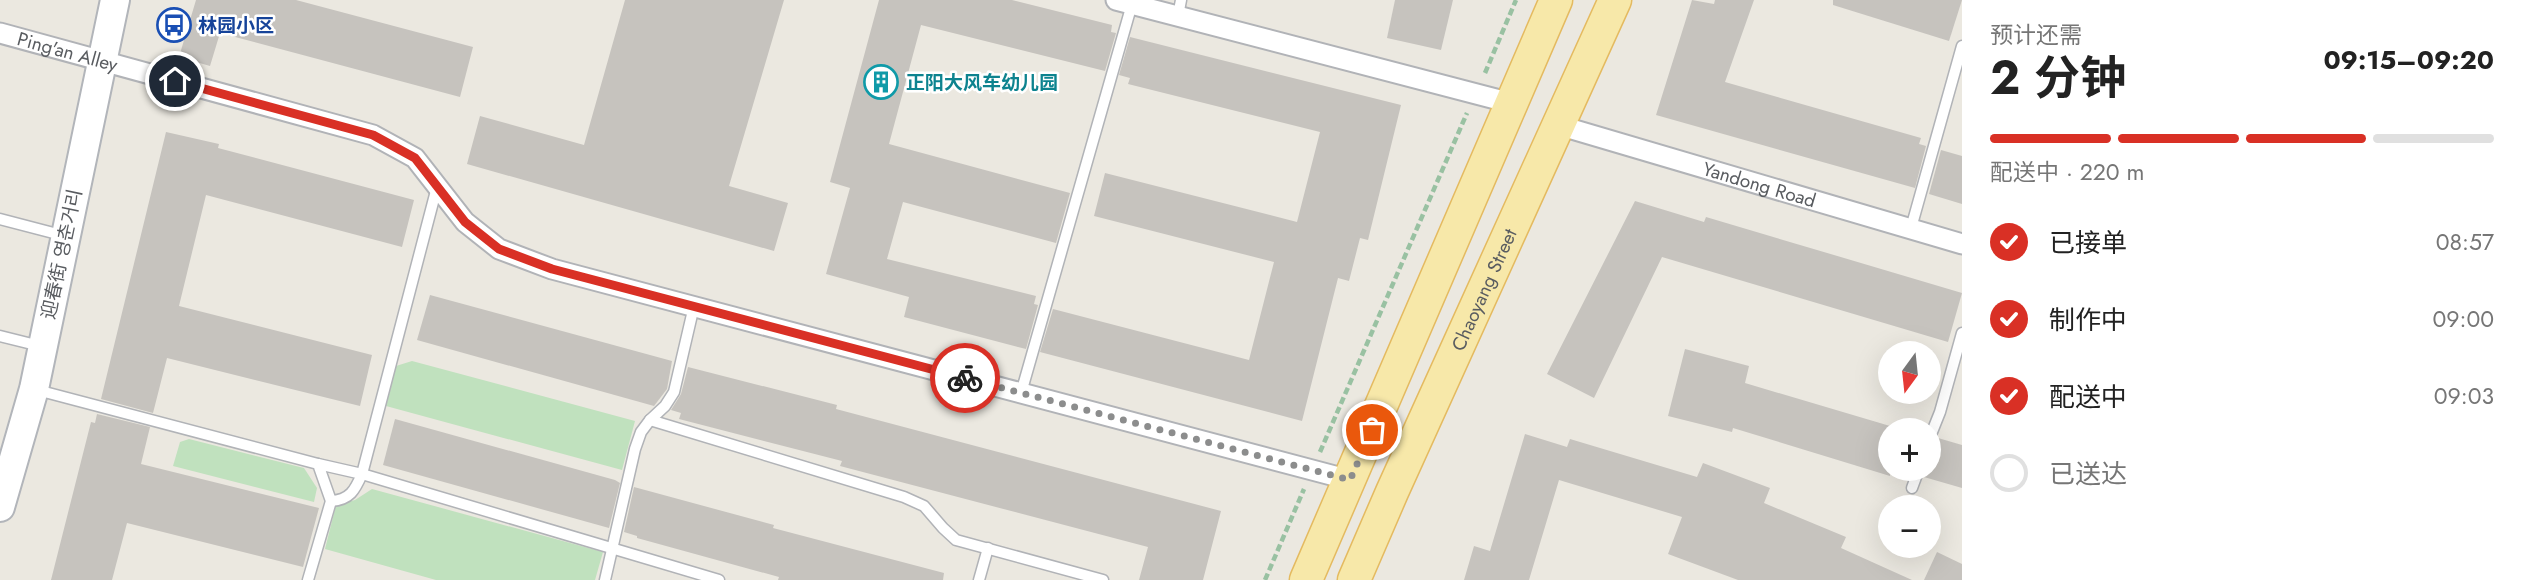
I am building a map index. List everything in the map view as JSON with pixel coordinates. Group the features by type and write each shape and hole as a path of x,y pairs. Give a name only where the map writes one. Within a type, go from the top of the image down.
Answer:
{"main road":[{"path":"1306,580 1556,0"},
{"name":"Chaoyang Street","path":"1354,580 1615,0"}],"street":[{"name":"迎春街 영춘거리","path":"0,507 34,389 115,0"},
{"path":"1124,2 1180,8 1511,103"},
{"name":"Ping'an Alley","path":"0,33 373,135 415,158 465,222 499,249 552,269 1350,480"},
{"name":"Yandong Road","path":"1558,125 1962,244"}],"lane":[{"path":"1021,393 1124,2"},
{"path":"1911,228 1962,46"},
{"path":"331,501 342,500 354,492 362,474 437,187"},
{"path":"0,219 65,236"},
{"path":"605,580 635,449 641,432 674,392 694,306"},
{"path":"1938,418 1962,333"},
{"path":"0,336 42,347"},
{"path":"34,389 362,474 719,580"},
{"path":"650,420 904,497 924,506 957,540 1103,580"},
{"path":"308,580 331,501 318,464"},
{"path":"1912,488 1915,481"},
{"path":"979,580 988,548"}],"path":[{"path":"1265,580 1516,0"}],"green space":[{"path":"412,361 635,421 622,470 386,406 396,366"},
{"path":"189,439 304,468 317,488 314,502 173,466 180,442"},
{"path":"372,489 603,552 595,580 436,580 325,549 336,505 355,500"}],"building":[{"path":"196,0 296,0 473,47 460,97 220,33 210,66 179,57"},
{"path":"625,0 784,0 729,186 788,203 774,251 467,164 480,116 584,145"},
{"path":"879,0 1012,0 1112,25 1111,32 1116,33 1105,71 921,25 889,144 1070,193 1056,243 903,202 887,259 1036,296 1034,304 1038,305 1026,349 904,317 909,297 826,274 850,188 830,182"},
{"path":"1395,0 1453,0 1441,50 1387,38"},
{"path":"1692,0 1714,4 1715,0 1754,0 1725,82 1921,138 1919,144 1926,146 1915,188 1656,115"},
{"path":"1833,0 1962,0 1949,41 1833,5"},
{"path":"1130,37 1401,105 1368,240 1360,238 1349,281 1338,278 1302,421 1040,352 1053,309 1249,360 1274,262 1094,216 1105,173 1297,222 1320,132 1128,84 1130,78 1119,75"},
{"path":"166,132 219,144 218,148 414,200 402,247 206,195 179,306 372,355 360,406 167,358 153,413 101,399"},
{"path":"1941,150 1962,156 1962,204 1929,194"},
{"path":"1635,201 1704,222 1706,217 1962,293 1948,342 1662,257 1594,398 1547,374"},
{"path":"430,295 672,361 667,389 654,406 417,340"},
{"path":"1685,349 1749,366 1745,383 1878,422 1878,472 1733,428 1732,432 1668,416"},
{"path":"688,367 837,405 836,409 1221,511 1203,580 1139,580 1148,547 840,466 842,461 679,419 681,413 671,410 681,394"},
{"path":"97,414 150,427 141,464 319,508 303,567 127,523 112,580 51,580 91,422 95,423"},
{"path":"395,419 615,480 620,483 609,528 383,465"},
{"path":"1525,434 1567,447 1570,439 1697,477 1703,463 1770,488 1764,503 1846,537 1841,548 1912,580 1738,580 1668,554 1682,517 1559,480 1529,580 1464,580 1474,546 1490,551"},
{"path":"1941,439 1962,445 1962,488 1938,481 1941,481"},
{"path":"634,487 774,525 773,528 944,573 943,580 778,580 779,577 637,538 624,532"},
{"path":"1941,554 1962,564 1962,580 1924,580 1934,558 1941,558"}],"way so far":[{"path":"965,378 1350,480 1372,430"}],"place":[{"name":"林园小区","path":"174,25"},
{"name":"正阳大风车幼儿园","path":"881,82"}],"route":[{"path":"175,81 373,135 415,158 465,222 499,249 552,269 965,378"}]}
